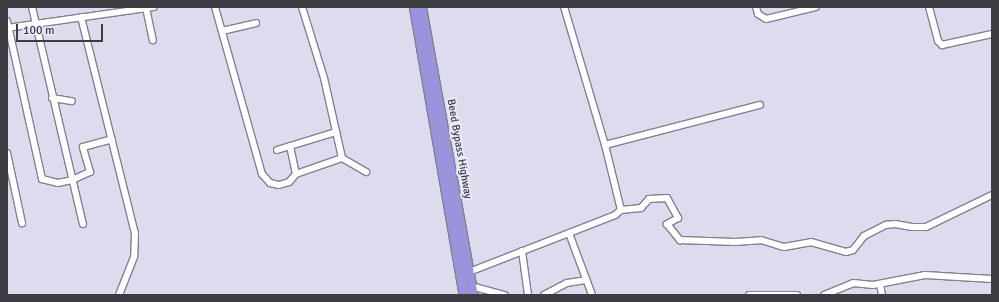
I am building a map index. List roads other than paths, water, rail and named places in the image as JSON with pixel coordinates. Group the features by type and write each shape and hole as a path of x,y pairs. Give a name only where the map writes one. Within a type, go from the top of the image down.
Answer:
{"highway":[{"name":"Beed Bypass Highway","path":"414,7 464,295"},
{"name":"Beed Bypass Highway","path":"422,7 472,291"}],"street":[{"path":"32,7 52,98 83,224"},
{"path":"8,28 154,7"},
{"path":"215,7 262,174 270,183 279,185 289,182 296,174 342,158"},
{"path":"302,7 324,78 342,158 366,172"},
{"path":"564,7 605,145 621,210"},
{"path":"756,7 758,14 766,18 816,7"},
{"path":"929,7 938,41 942,45 992,34"},
{"path":"146,8 153,40"},
{"path":"81,17 136,240 134,257 118,295"},
{"path":"7,21 42,179 58,183 72,180 90,172 83,147 112,139"},
{"path":"222,31 256,23"},
{"path":"52,98 72,101"},
{"path":"605,145 760,105"},
{"path":"277,150 336,132"},
{"path":"290,146 296,174"},
{"path":"7,153 8,164 22,223"},
{"path":"469,272 569,233 621,210 641,208 649,199 667,198 678,218 667,224 680,240 735,242 761,240 784,247 811,242 846,252 853,250 864,236 886,226 895,224 912,228 926,227 992,195"},
{"path":"569,233 592,295"},
{"path":"522,251 528,295"},
{"path":"824,295 853,284 880,284 926,275 992,279"},
{"path":"544,295 566,283 587,280"},
{"path":"880,284 882,295"},
{"path":"472,291 505,295"},
{"path":"749,295 797,295"}]}
